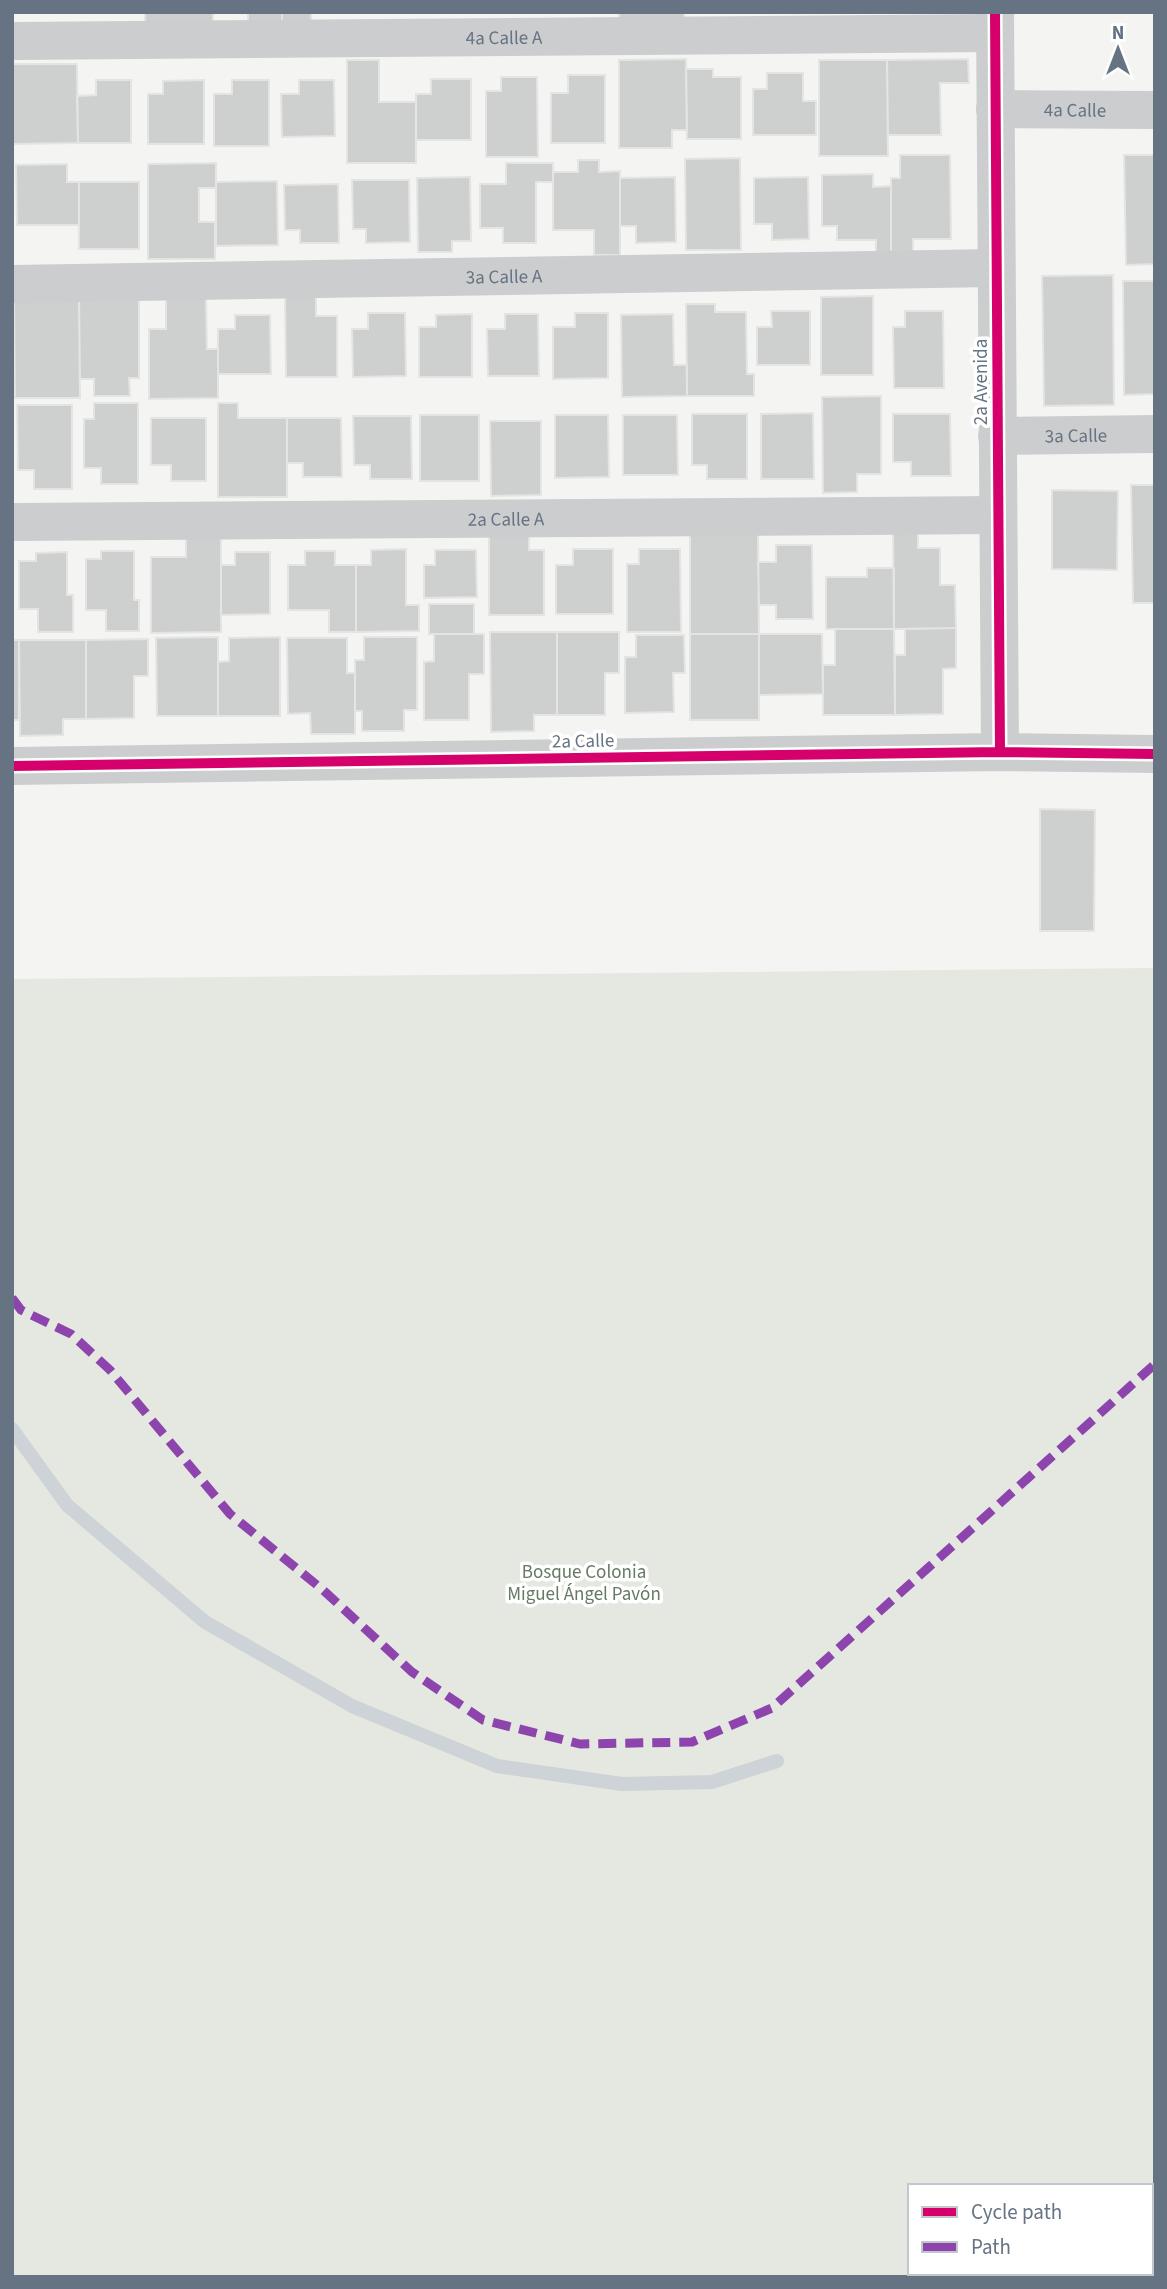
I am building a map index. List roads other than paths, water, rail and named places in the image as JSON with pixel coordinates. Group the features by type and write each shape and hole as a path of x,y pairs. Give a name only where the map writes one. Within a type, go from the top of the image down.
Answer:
{"street":[{"name":"4a Calle A","path":"12,41 995,22"},
{"name":"2a Avenida","path":"995,22 1000,752"},
{"name":"4a Calle","path":"995,109 1155,110"},
{"name":"3a Calle A","path":"12,284 996,268"},
{"name":"3a Calle","path":"998,436 1155,434"},
{"name":"2a Calle A","path":"12,522 998,515"},
{"name":"2a Calle","path":"12,766 1000,752 1155,754"},
{"path":"1153,2277 1155,2247"}],"waterway":[{"path":"12,1429 67,1505 205,1622 352,1706 497,1766 622,1784 712,1782 777,1761"}],"park label":[{"name":"Bosque Colonia Miguel Ángel Pavón","path":"584,1582"}]}
